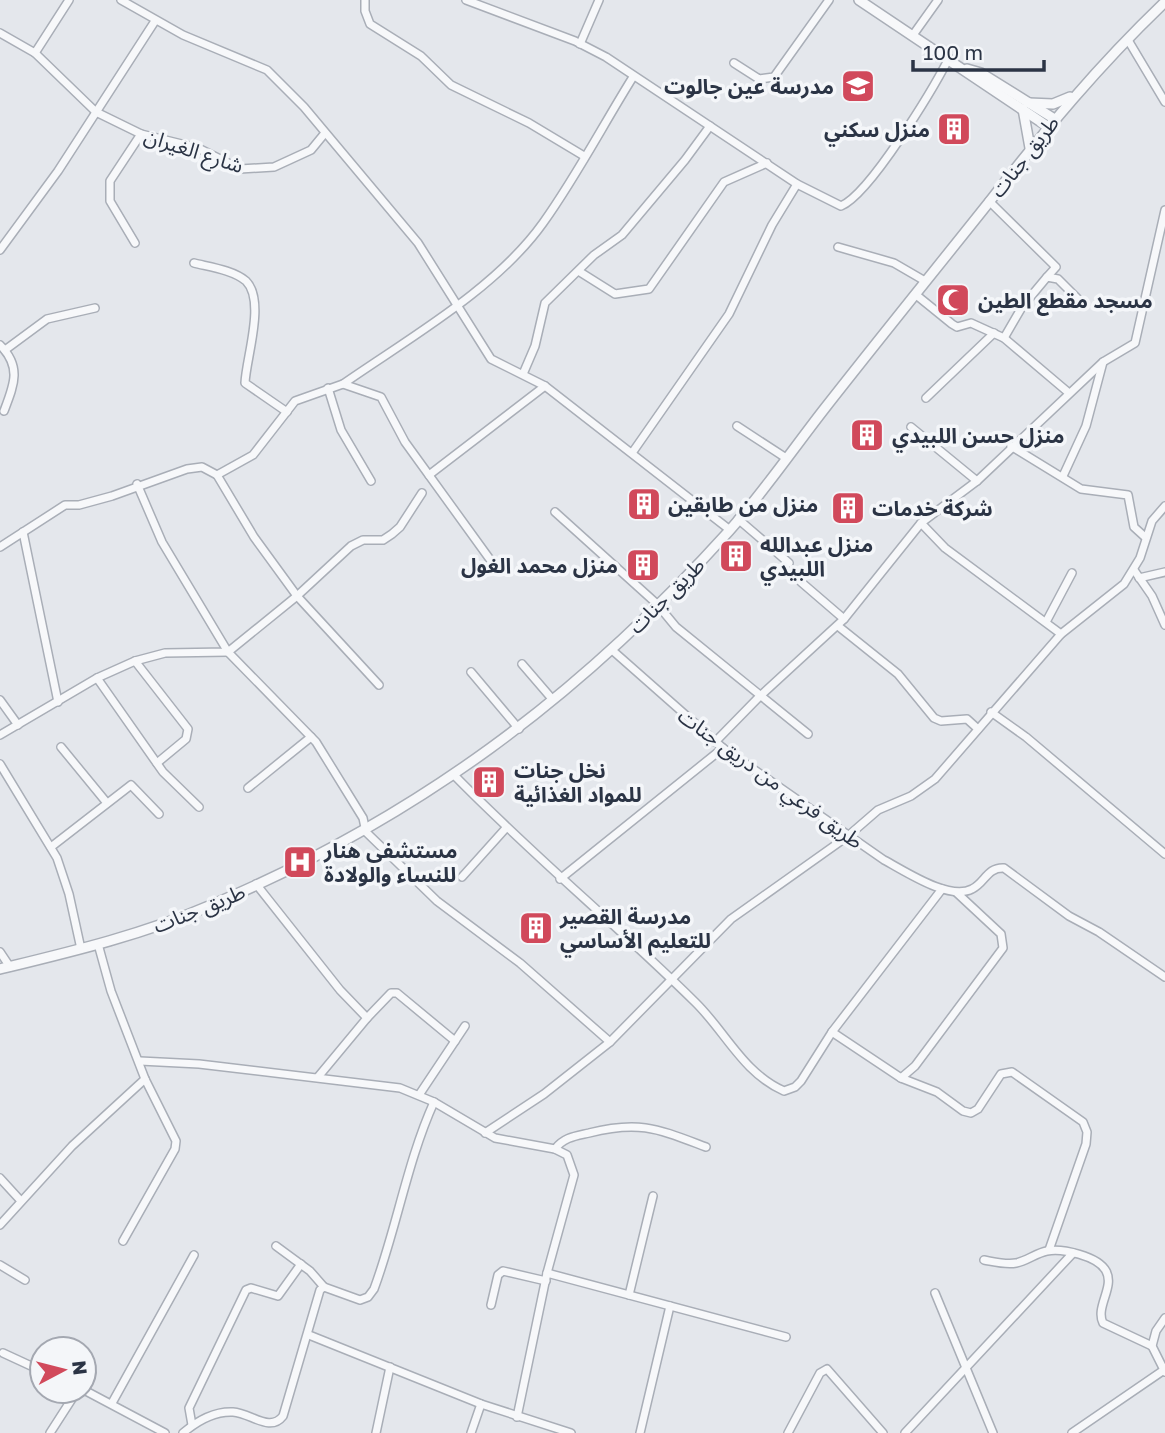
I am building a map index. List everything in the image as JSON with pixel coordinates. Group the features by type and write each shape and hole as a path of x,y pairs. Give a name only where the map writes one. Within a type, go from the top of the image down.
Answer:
{"street":[{"path":"34,53 69,0"},
{"path":"121,0 223,54 267,70 325,132 418,243 491,359 545,386 579,416 632,453 730,530"},
{"path":"365,0 367,20 374,28 421,56 450,85 510,113 584,156"},
{"path":"466,0 580,44 797,184 828,202 841,206 850,203 867,184 912,121 949,58"},
{"path":"580,44 599,0"},
{"path":"734,63 759,79 774,77 829,0"},
{"path":"859,0 949,58 977,81 1050,122"},
{"path":"913,35 938,0"},
{"name":"طريق جنات","path":"5,968 98,944 208,907 366,832 519,729 612,650 730,530 1050,122 1165,2"},
{"path":"0,250 58,171 155,20"},
{"name":"شارع الغيران","path":"0,33 34,53 96,112 141,134 198,148 240,169 274,167 311,150 325,132"},
{"path":"1128,40 1165,102"},
{"path":"217,475 245,462 295,401 343,384 458,304 519,251 542,224 633,77"},
{"path":"1025,106 1053,104 1075,95"},
{"path":"1025,106 1030,148"},
{"path":"523,374 536,346 545,303 580,272 594,255 622,234 710,126"},
{"path":"135,243 110,201 110,181 141,134"},
{"path":"580,272 615,294 649,289 724,182 767,163"},
{"path":"632,453 729,314 772,225 797,184"},
{"path":"989,201 1056,267 1022,307 1004,338"},
{"path":"715,742 759,697 845,619 879,580 921,523 976,481 1103,362 1127,351 1138,335 1165,210"},
{"path":"838,247 894,263 925,281"},
{"path":"194,263 233,274 245,281 252,290 255,326 245,383 287,412"},
{"path":"1047,277 1058,279 1078,299"},
{"path":"915,294 957,327 971,323 1004,338 1069,393"},
{"path":"4,411 16,380 15,365 3,347 47,320 96,308"},
{"path":"926,398 994,333"},
{"path":"1063,476 1086,426 1103,362"},
{"path":"343,384 381,397 405,442 494,565"},
{"path":"429,475 545,386"},
{"path":"328,388 341,430 371,481"},
{"path":"737,426 786,458"},
{"path":"911,426 976,481"},
{"path":"1011,446 1091,492 1111,491 1128,495 1134,527 1145,537"},
{"path":"0,547 58,508 112,496 137,484 202,467 217,475 254,537 297,596 379,685"},
{"path":"137,484 162,541 228,652 311,737 363,818 366,832 437,901 520,962 610,1042"},
{"path":"0,735 97,678 135,661 165,653 228,652 297,596 357,542 383,540 393,534 401,527 422,493"},
{"path":"485,1133 544,1094 610,1042 732,919 848,836 878,810 911,796 935,779 1061,634 1116,594 1134,570 1152,521 1165,506"},
{"path":"555,512 657,604 676,627 759,697 808,734"},
{"path":"738,519 789,564"},
{"path":"921,523 944,548 1061,634"},
{"path":"23,532 58,702"},
{"path":"1134,570 1152,596 1165,625"},
{"path":"1139,578 1165,572"},
{"path":"1046,622 1072,573"},
{"path":"801,582 845,619"},
{"path":"838,626 898,674 934,718 941,721 967,719 978,729"},
{"name":"طريق فرعي من دريق جنات","path":"612,650 723,748 848,836 911,874 957,893"},
{"path":"135,661 188,729 186,739 157,763"},
{"path":"522,664 553,700"},
{"path":"471,672 519,729"},
{"path":"97,678 157,763 199,807"},
{"path":"0,700 18,725"},
{"path":"991,712 1026,737 1165,855"},
{"path":"248,788 311,737"},
{"path":"61,747 107,803"},
{"path":"560,879 723,748"},
{"path":"0,764 51,847 69,894 81,949"},
{"path":"454,775 506,828 707,1014 737,1054 767,1084 784,1091 796,1087 801,1081 832,1032 943,889"},
{"path":"51,847 134,785 159,814"},
{"path":"462,877 506,828"},
{"path":"957,893 973,889 988,874 1004,868 1060,910 1112,940 1165,977"},
{"path":"256,884 340,990 367,1018"},
{"path":"901,1079 924,1054 1003,948 1001,934 957,893"},
{"path":"98,944 111,991 140,1061 145,1080 173,1133 175,1149 124,1241"},
{"path":"0,952 5,968"},
{"path":"318,1077 391,993 397,993 455,1041"},
{"path":"419,1095 465,1026"},
{"path":"832,1032 901,1079 937,1092 963,1111 971,1113 978,1109 1001,1074 1008,1071 1083,1122 1087,1132 1086,1144 1049,1250"},
{"path":"140,1061 369,1082 419,1095 485,1133 516,1144 555,1149 570,1158 574,1174 548,1273 517,1417"},
{"path":"0,1225 93,1125 145,1080"},
{"path":"276,1246 301,1264 324,1287 360,1300 368,1297 374,1289 400,1210 410,1160 434,1102"},
{"path":"555,1149 568,1138 627,1125 662,1131 706,1146"},
{"path":"0,1178 20,1202"},
{"path":"629,1295 653,1196"},
{"path":"984,1260 1013,1264 1049,1250 1073,1253 1098,1263 1107,1274 1101,1311 1103,1323 1152,1346 1164,1371 1072,1433"},
{"path":"905,1433 1073,1253"},
{"path":"111,1403 194,1255"},
{"path":"192,1425 189,1408 246,1290 251,1288 278,1296 301,1264"},
{"path":"0,1265 25,1280"},
{"path":"491,1305 499,1272 546,1282"},
{"path":"548,1273 786,1337"},
{"path":"183,1433 203,1418 230,1412 265,1423 278,1422 283,1416 309,1335 320,1290 324,1287"},
{"path":"935,1293 993,1433"},
{"path":"640,1433 670,1306"},
{"path":"1152,1346 1156,1331 1165,1318"},
{"path":"309,1335 481,1404 571,1433"},
{"path":"1,1354 28,1365"},
{"path":"376,1433 390,1367"},
{"path":"788,1433 820,1373 827,1369 883,1433"},
{"path":"98,1397 165,1433"},
{"path":"471,1433 481,1404"},
{"path":"50,1433 68,1405"}],"place":[{"name":"مدرسة عين جالوت","path":"858,86"},
{"name":"منزل سكني","path":"954,129"},
{"name":"مسجد مقطع الطين","path":"953,300"},
{"name":"منزل حسن اللبيدي","path":"867,435"},
{"name":"منزل من طابقين","path":"644,504"},
{"name":"شركة خدمات","path":"848,508"},
{"name":"منزل عبدالله اللبيدي","path":"736,556"},
{"name":"منزل محمد الغول","path":"643,565"},
{"name":"نخل جنات للمواد الغذائية","path":"489,782"},
{"name":"مستشفى هنار للنساء والولادة","path":"300,862"},
{"name":"مدرسة القصير للتعليم الأساسي","path":"536,928"}]}
